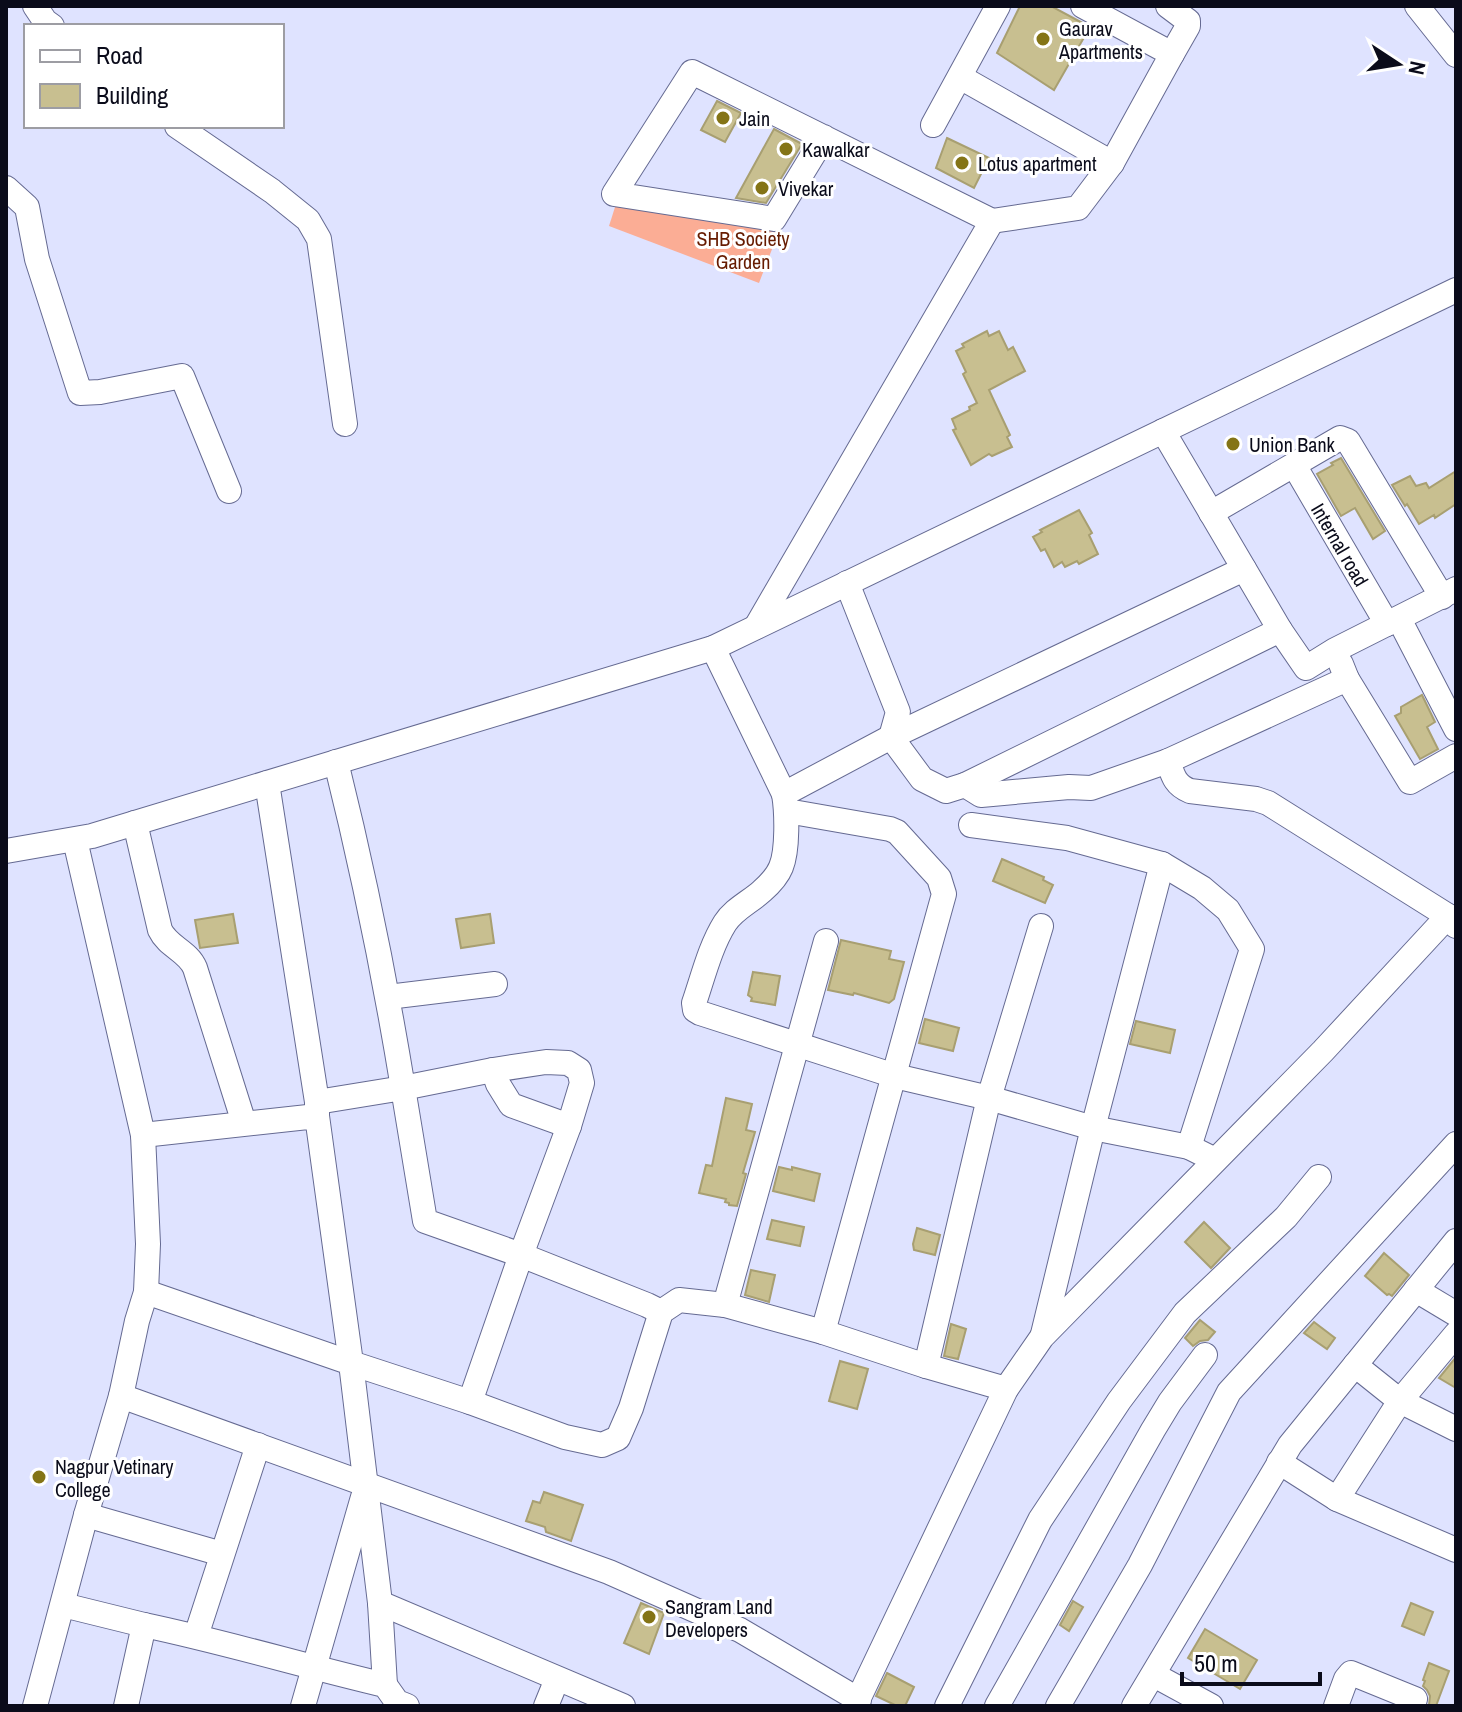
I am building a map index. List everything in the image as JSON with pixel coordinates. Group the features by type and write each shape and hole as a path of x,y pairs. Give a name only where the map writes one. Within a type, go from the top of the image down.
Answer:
{"street":[{"path":"35,6 49,24"},
{"path":"933,125 998,6"},
{"path":"1083,6 1172,54"},
{"path":"824,137 774,219 614,194 692,72 824,137 992,221 1078,208 1112,163 1188,26 1188,21 1168,6"},
{"path":"1417,6 1456,55"},
{"path":"960,77 1112,163"},
{"path":"180,128 272,191 308,220 319,239 345,424"},
{"path":"6,188 27,207 37,259 80,393 182,376 229,491"},
{"path":"756,627 992,221"},
{"path":"6,851 75,840 135,823 713,648 1456,290"},
{"path":"1163,431 1211,513 1280,630 1306,668 1335,650 1450,597 1344,438 1211,513"},
{"name":"Internal road","path":"1294,465 1393,622"},
{"path":"785,802 891,737 1244,569"},
{"path":"847,583 898,712 891,737"},
{"path":"1393,622 1456,729"},
{"path":"891,737 922,779 946,791 965,785 1280,630"},
{"path":"713,648 785,802 784,858 773,880 725,923 694,1003 695,1010 895,1076 989,1098 1093,1128 1189,1147 1215,1160"},
{"path":"1335,650 1347,679 1410,782 1456,756"},
{"path":"965,785 981,795 1091,788 1168,761 1347,679"},
{"path":"121,1396 609,1572 740,1630 857,1703 1006,1389 1042,1337 1452,921 1268,803 1181,787 1175,781 1168,761"},
{"path":"336,762 358,850 388,997 425,1221 521,1255 661,1312"},
{"path":"267,783 317,1109 380,1603 396,1700"},
{"path":"785,802 897,832 939,878 944,894 823,1332"},
{"path":"135,823 160,930 164,939 192,960 244,1123"},
{"path":"971,825 1067,838 1162,864 1202,888 1228,910 1252,949 1189,1147"},
{"path":"35,1706 121,1396 146,1292 148,1244 143,1135 75,840"},
{"path":"1042,1337 1162,864"},
{"path":"926,1366 989,1098 1041,926"},
{"path":"725,1305 826,941"},
{"path":"388,997 495,984"},
{"path":"143,1135 244,1123 403,1088 546,1062 568,1063 579,1070 582,1083 569,1126 470,1402"},
{"path":"493,1070 511,1105 569,1126"},
{"path":"1058,1706 1140,1565 1229,1392 1456,1144"},
{"path":"947,1706 1040,1520 1119,1401 1185,1313 1286,1217 1319,1177"},
{"path":"1134,1706 1290,1445 1456,1241"},
{"path":"1416,1290 1456,1314"},
{"path":"146,1292 565,1437 602,1445 618,1438 648,1358 661,1312 679,1300 725,1305 1006,1389"},
{"path":"1337,1499 1400,1401 1456,1334"},
{"path":"997,1706 1153,1430 1205,1355"},
{"path":"1355,1365 1400,1401 1456,1429"},
{"path":"196,1636 258,1445"},
{"path":"1279,1462 1337,1499 1456,1550"},
{"path":"303,1706 367,1485"},
{"path":"86,1515 222,1554"},
{"path":"380,1603 623,1706"},
{"path":"63,1605 196,1636 313,1668 396,1700"},
{"path":"126,1706 144,1625"},
{"path":"1336,1706 1351,1673 1415,1699"},
{"path":"1154,1675 1211,1706"},
{"path":"546,1706 557,1679"}],"green space":[{"name":"SHB Society Garden","path":"616,204 779,231 759,283 609,226"}],"building":[{"name":"Gaurav Apartments","path":"1020,6 1051,6 1090,27 1054,90 997,53"},
{"name":"Jain","path":"717,101 741,113 725,142 701,130"},
{"path":"774,129 802,144 766,203 736,198"},
{"name":"Lotus apartment","path":"947,138 989,158 974,188 936,168"},
{"path":"987,331 989,336 999,331 1008,350 1013,347 1025,371 989,390 1010,435 1007,437 1012,447 992,456 989,454 971,465 953,430 956,429 952,419 977,403 956,351 964,347 962,344"},
{"path":"1341,458 1385,531 1373,539 1355,508 1341,516 1317,474"},
{"path":"1456,471 1456,504 1419,524 1392,485 1410,476 1416,486 1426,483 1429,488"},
{"path":"1079,510 1092,533 1089,535 1098,554 1079,564 1077,561 1065,567 1062,562 1054,567 1045,549 1041,551 1033,537 1042,532 1040,530"},
{"path":"1422,695 1435,722 1427,727 1438,749 1420,759 1395,716 1401,713 1401,707"},
{"path":"1002,859 1044,877 1043,880 1053,885 1045,903 993,881"},
{"path":"233,914 238,943 200,948 195,920"},
{"path":"490,914 494,943 461,948 456,919"},
{"path":"841,940 891,951 889,959 904,962 894,999 889,1003 854,993 828,990"},
{"path":"753,972 780,976 775,1005 751,1001 748,995"},
{"path":"925,1019 959,1028 953,1051 919,1043"},
{"path":"1136,1021 1175,1030 1170,1053 1130,1044"},
{"path":"726,1098 752,1104 746,1130 755,1132 737,1206 729,1205 726,1199 699,1193 706,1165 712,1166"},
{"path":"779,1167 820,1174 814,1201 773,1191"},
{"path":"772,1220 804,1227 800,1246 767,1239"},
{"path":"1204,1222 1230,1248 1211,1268 1185,1242"},
{"path":"917,1228 940,1235 935,1255 914,1250"},
{"path":"1384,1253 1409,1275 1392,1296 1365,1276"},
{"path":"751,1270 775,1275 769,1302 745,1295"},
{"path":"1200,1320 1215,1332 1208,1340 1193,1346 1185,1338"},
{"path":"1314,1322 1335,1338 1327,1349 1304,1333"},
{"path":"951,1324 966,1329 958,1359 944,1356"},
{"path":"1456,1357 1456,1388 1439,1378"},
{"path":"840,1361 868,1369 857,1409 829,1401"},
{"path":"544,1492 583,1505 571,1541 526,1521 533,1501 540,1503"},
{"path":"1073,1601 1083,1607 1069,1631 1060,1625"},
{"name":"Sangram Land Developers","path":"641,1603 664,1613 649,1654 624,1643"},
{"path":"1411,1603 1433,1612 1424,1635 1402,1626"},
{"path":"1205,1629 1257,1660 1240,1689 1188,1658"},
{"path":"1429,1663 1449,1671 1436,1706 1429,1705 1430,1696 1423,1686"},
{"path":"887,1673 914,1687 905,1706 897,1706 876,1696"}],"place":[{"name":"Gaurav Apartments","path":"1043,39"},
{"name":"Jain","path":"723,118"},
{"name":"Kawalkar","path":"786,149"},
{"name":"Lotus apartment","path":"962,163"},
{"name":"Vivekar","path":"762,188"},
{"name":"Union Bank","path":"1233,444"},
{"name":"Nagpur Vetinary College","path":"39,1477"},
{"name":"Sangram Land Developers","path":"649,1617"}]}
